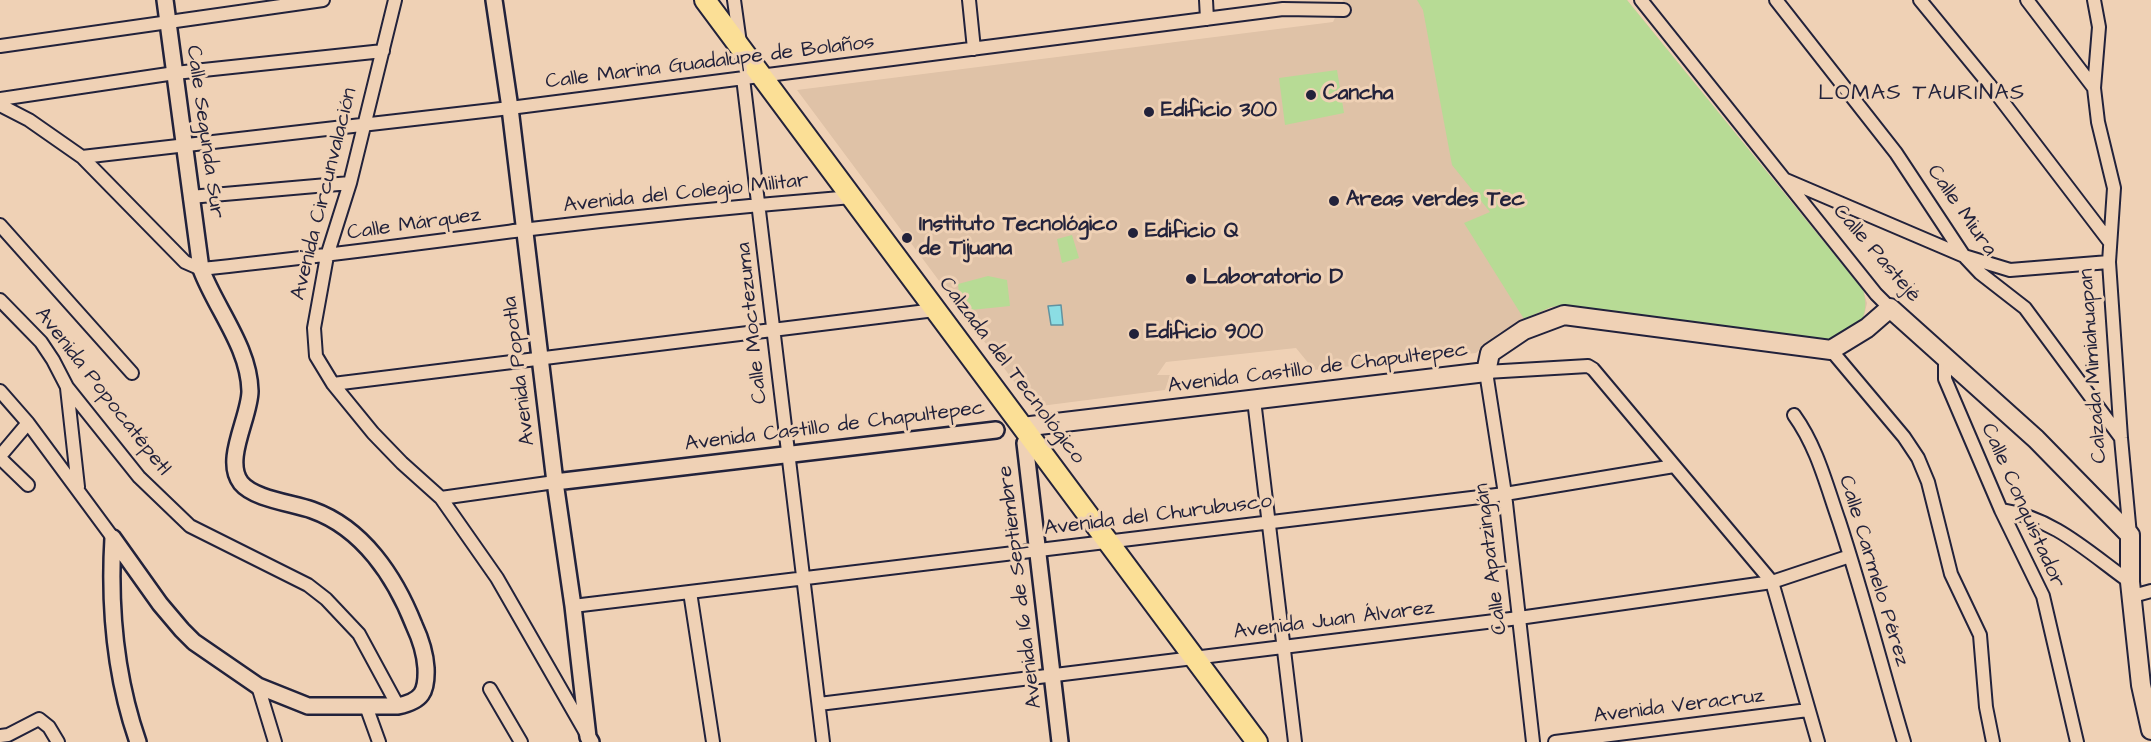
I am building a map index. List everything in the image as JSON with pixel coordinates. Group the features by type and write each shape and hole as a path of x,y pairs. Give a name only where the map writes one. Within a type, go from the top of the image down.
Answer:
{"main road":[{"name":"Calzada del Tecnológico","path":"705,0 740,47 753,77 852,197 1024,435 1108,542 1257,742"},
{"path":"1831,350 1867,328 1890,308"},
{"name":"Calle Pastejé","path":"1890,308 2036,439 2130,535"},
{"name":"Avenida Castillo de Chapultepec","path":"1024,435 1254,400 1486,372 1490,354 1524,330 1564,315 1831,350"},
{"name":"Calzada Mimiahuapan","path":"2130,535 2131,589 2141,685 2149,711 2151,730"}],"street":[{"name":"Calle Segunda Sur","path":"165,0 201,269 210,292 239,346 249,380 248,405 235,455 237,475 241,483 250,491 314,511 342,525 367,548 394,582 425,652 427,685 423,693 407,704 398,706"},
{"path":"0,46 323,0"},
{"name":"Avenida Circunvalación","path":"395,0 350,183 327,256 314,337 316,356 333,384 373,433 441,498 497,578 589,740"},
{"name":"Avenida Popotla","path":"495,0 589,740"},
{"path":"734,0 740,47"},
{"path":"969,0 974,49"},
{"path":"1206,0 1207,19"},
{"name":"Calle Pastejé","path":"1641,0 1876,294 1890,308"},
{"name":"Calle Miura","path":"1776,0 1896,153 1964,256 1980,273 2025,308 2121,438"},
{"path":"1920,0 1993,89 2109,241"},
{"path":"2027,0 2094,88"},
{"name":"Calzada Mimiahuapan","path":"2094,0 2099,27 2094,88 2098,122 2114,188 2109,262 2130,535"},
{"name":"Calle Marina Guadalupe de Bolaños","path":"82,157 510,108 1207,19 1280,5 1344,10"},
{"path":"0,99 175,73 383,51"},
{"name":"Calle Moctezuma","path":"753,77 760,205 773,328 824,742"},
{"path":"0,105 30,120 82,157 185,262 201,269"},
{"path":"1784,179 1964,256 2010,270 2109,262"},
{"path":"190,197 350,183"},
{"name":"Avenida del Colegio Militar","path":"524,230 852,197"},
{"path":"0,225 132,373"},
{"name":"Calle Márquez","path":"201,269 327,256 524,230"},
{"name":"Avenida Popocatépetl","path":"0,300 41,342 67,387 139,477 190,526 308,585 341,613 359,634 398,706"},
{"path":"333,384 935,309"},
{"path":"1831,350 1904,437 1918,458 1928,482 1951,574 1980,635 1986,706 1993,742"},
{"name":"Calle Conquistador","path":"1945,359 1945,379 2001,510 2043,596 2077,742"},
{"name":"Avenida Castillo de Chapultepec","path":"1486,372 1588,366 1593,369 1674,466"},
{"name":"Calle Apatzingán","path":"1486,372 1505,494 1533,742"},
{"path":"67,387 79,491"},
{"path":"0,391 28,423 160,604 194,642 258,686 308,706 398,706"},
{"path":"1254,400 1295,742"},
{"name":"Calle Carmelo Pérez","path":"1794,415 1807,433 1816,453 1850,556 1904,742"},
{"path":"28,423 0,457 28,485"},
{"name":"Avenida Castillo de Chapultepec","path":"441,498 996,430 1024,435"},
{"name":"Avenida 16 de Septiembre","path":"1024,435 1060,742"},
{"path":"1674,466 1772,582 1818,742"},
{"name":"Avenida del Churubusco","path":"573,606 1505,494 1674,466"},
{"path":"2001,510 2022,513 2045,522 2071,538 2131,589 2151,591"},
{"path":"113,538 112,577 118,667 128,713 138,742"},
{"name":"Avenida Juan Álvarez","path":"819,704 1519,618 1772,582 1850,556"},
{"path":"690,592 713,742"},
{"path":"258,686 275,742"},
{"path":"490,689 521,742"},
{"path":"366,706 379,742"},
{"name":"Avenida Veracruz","path":"1555,742 1808,710"},
{"path":"0,736 8,735 39,719 49,727 58,742"}],"shaded area":[{"name":"Instituto Tecnológico de Tijuana","path":"1343,0 1627,0 1863,290 1867,303 1864,316 1849,334 1722,327 1551,307 1499,333 1476,353 1314,370 1296,348 1166,362 1157,375 1170,375 1165,390 1033,407 797,90 1333,22"}],"green space":[{"path":"1417,0 1627,0 1863,290 1864,314 1858,326 1837,339 1798,339 1564,305 1551,307 1524,319 1464,223 1490,212 1452,165 1423,10"},
{"name":"Cancha","path":"1337,70 1344,113 1285,125 1279,78"},
{"path":"1072,235 1079,258 1062,263 1057,239"},
{"path":"988,276 1007,280 1010,306 961,311 958,284"}],"water":[{"path":"1061,305 1063,325 1051,325 1048,306"}],"place":[{"name":"Cancha","path":"1311,95"},
{"name":"Edificio 300","path":"1149,112"},
{"name":"Areas verdes Tec","path":"1334,201"},
{"name":"Edificio Q","path":"1133,233"},
{"name":"Instituto Tecnológico de Tijuana","path":"907,238"},
{"name":"Laboratorio D","path":"1191,279"},
{"name":"Edificio 900","path":"1134,334"}],"district":[{"name":"LOMAS TAURINAS","path":"1922,94"}]}
